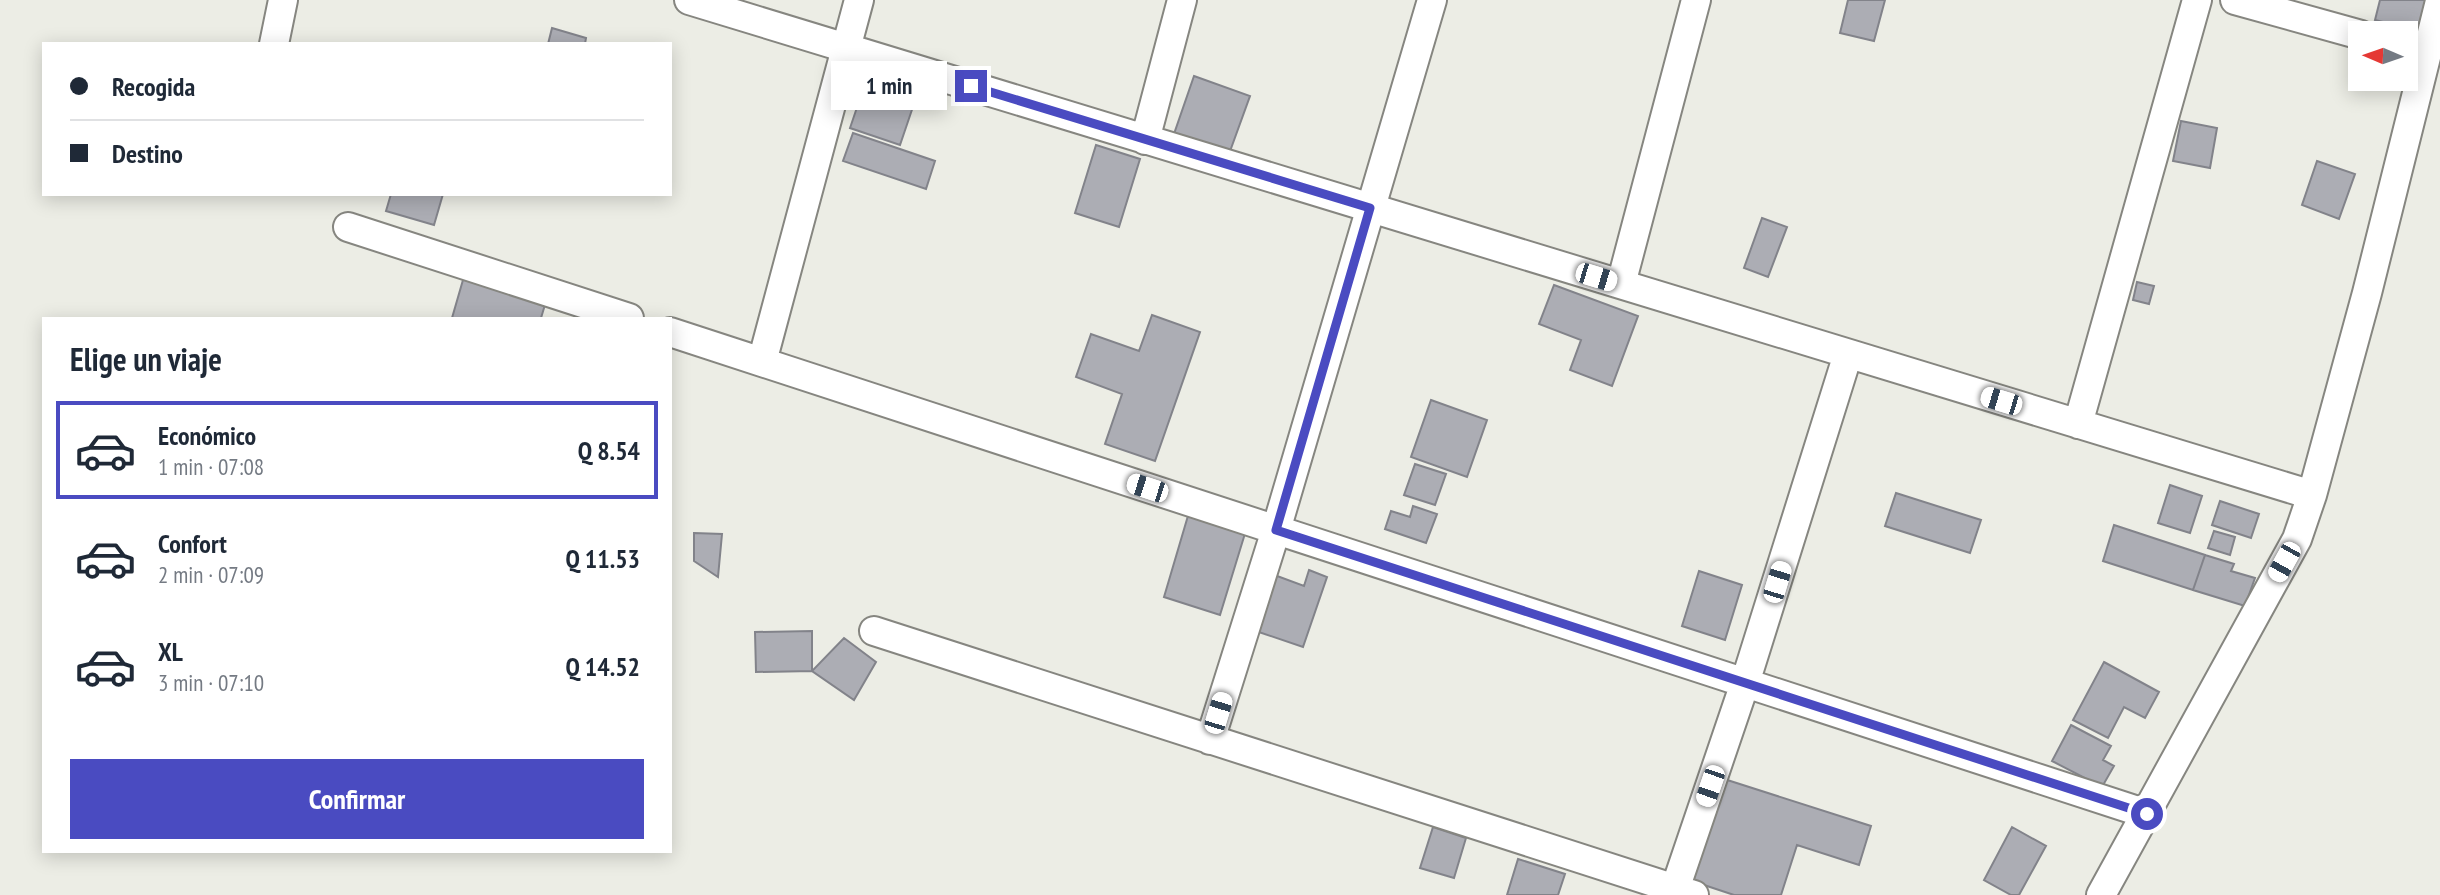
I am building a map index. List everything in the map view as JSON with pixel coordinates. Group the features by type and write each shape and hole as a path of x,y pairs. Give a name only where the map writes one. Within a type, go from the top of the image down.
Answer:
{"street":[{"path":"274,42 283,0"},
{"path":"688,0 2312,495"},
{"path":"762,362 859,0"},
{"path":"1145,140 1182,0"},
{"path":"1210,740 1276,530 1432,0"},
{"path":"1621,284 1696,0"},
{"path":"2078,424 2197,0"},
{"path":"2235,0 2348,31"},
{"path":"2418,49 2440,1"},
{"path":"2101,895 2297,539 2312,495 2408,91"},
{"path":"348,227 626,317"},
{"path":"672,333 2147,814"},
{"path":"874,631 1681,893 1849,354"}],"building":[{"path":"1848,0 1885,0 1874,41 1840,33"},
{"path":"2380,0 2426,0 2418,31 2418,21 2375,20"},
{"path":"552,28 586,38 585,42 548,42"},
{"path":"869,72 919,89 900,145 850,128"},
{"path":"1194,76 1250,96 1229,154 1174,134"},
{"path":"2181,121 2217,128 2210,168 2173,161"},
{"path":"853,133 935,161 926,189 843,161"},
{"path":"1096,145 1140,159 1119,227 1075,213"},
{"path":"2317,161 2355,174 2339,219 2302,205"},
{"path":"390,196 442,196 434,225 386,211"},
{"path":"1762,218 1787,227 1768,277 1744,268"},
{"path":"465,273 547,298 541,317 452,317"},
{"path":"2137,282 2154,286 2149,304 2133,300"},
{"path":"1554,285 1638,316 1612,386 1570,370 1581,340 1539,324"},
{"path":"1152,315 1200,332 1155,461 1105,444 1122,394 1076,377 1091,334 1139,351"},
{"path":"1431,400 1487,420 1467,477 1411,457"},
{"path":"1415,464 1446,474 1435,505 1404,495"},
{"path":"2170,485 2202,496 2190,533 2158,523"},
{"path":"1896,493 1981,520 1970,553 1885,526"},
{"path":"2220,501 2259,514 2251,538 2212,525"},
{"path":"1413,506 1437,514 1426,543 1385,529 1391,511 1410,517"},
{"path":"1190,509 1247,527 1220,615 1164,597"},
{"path":"2114,525 2205,555 2193,590 2103,561"},
{"path":"2214,531 2235,537 2230,555 2208,548"},
{"path":"694,533 722,534 718,577 694,561"},
{"path":"2205,555 2234,564 2231,571 2255,578 2245,606 2193,590"},
{"path":"1309,570 1327,577 1303,647 1250,629 1269,573 1304,586"},
{"path":"1699,571 1742,585 1725,640 1682,626"},
{"path":"812,631 812,671 756,672 755,632"},
{"path":"844,638 876,662 854,700 812,671"},
{"path":"2104,662 2159,692 2145,718 2124,707 2108,738 2073,720"},
{"path":"2071,725 2111,746 2103,760 2114,766 2102,787 2052,761"},
{"path":"1721,778 1871,826 1859,865 1797,845 1781,895 1734,895 1689,880"},
{"path":"1433,827 1466,838 1454,878 1420,868"},
{"path":"2012,827 2046,846 2019,895 2011,895 1984,880"},
{"path":"1518,859 1565,874 1558,895 1507,895"}],"route":[{"path":"971,86 1370,208 1276,530 2147,814"}]}
